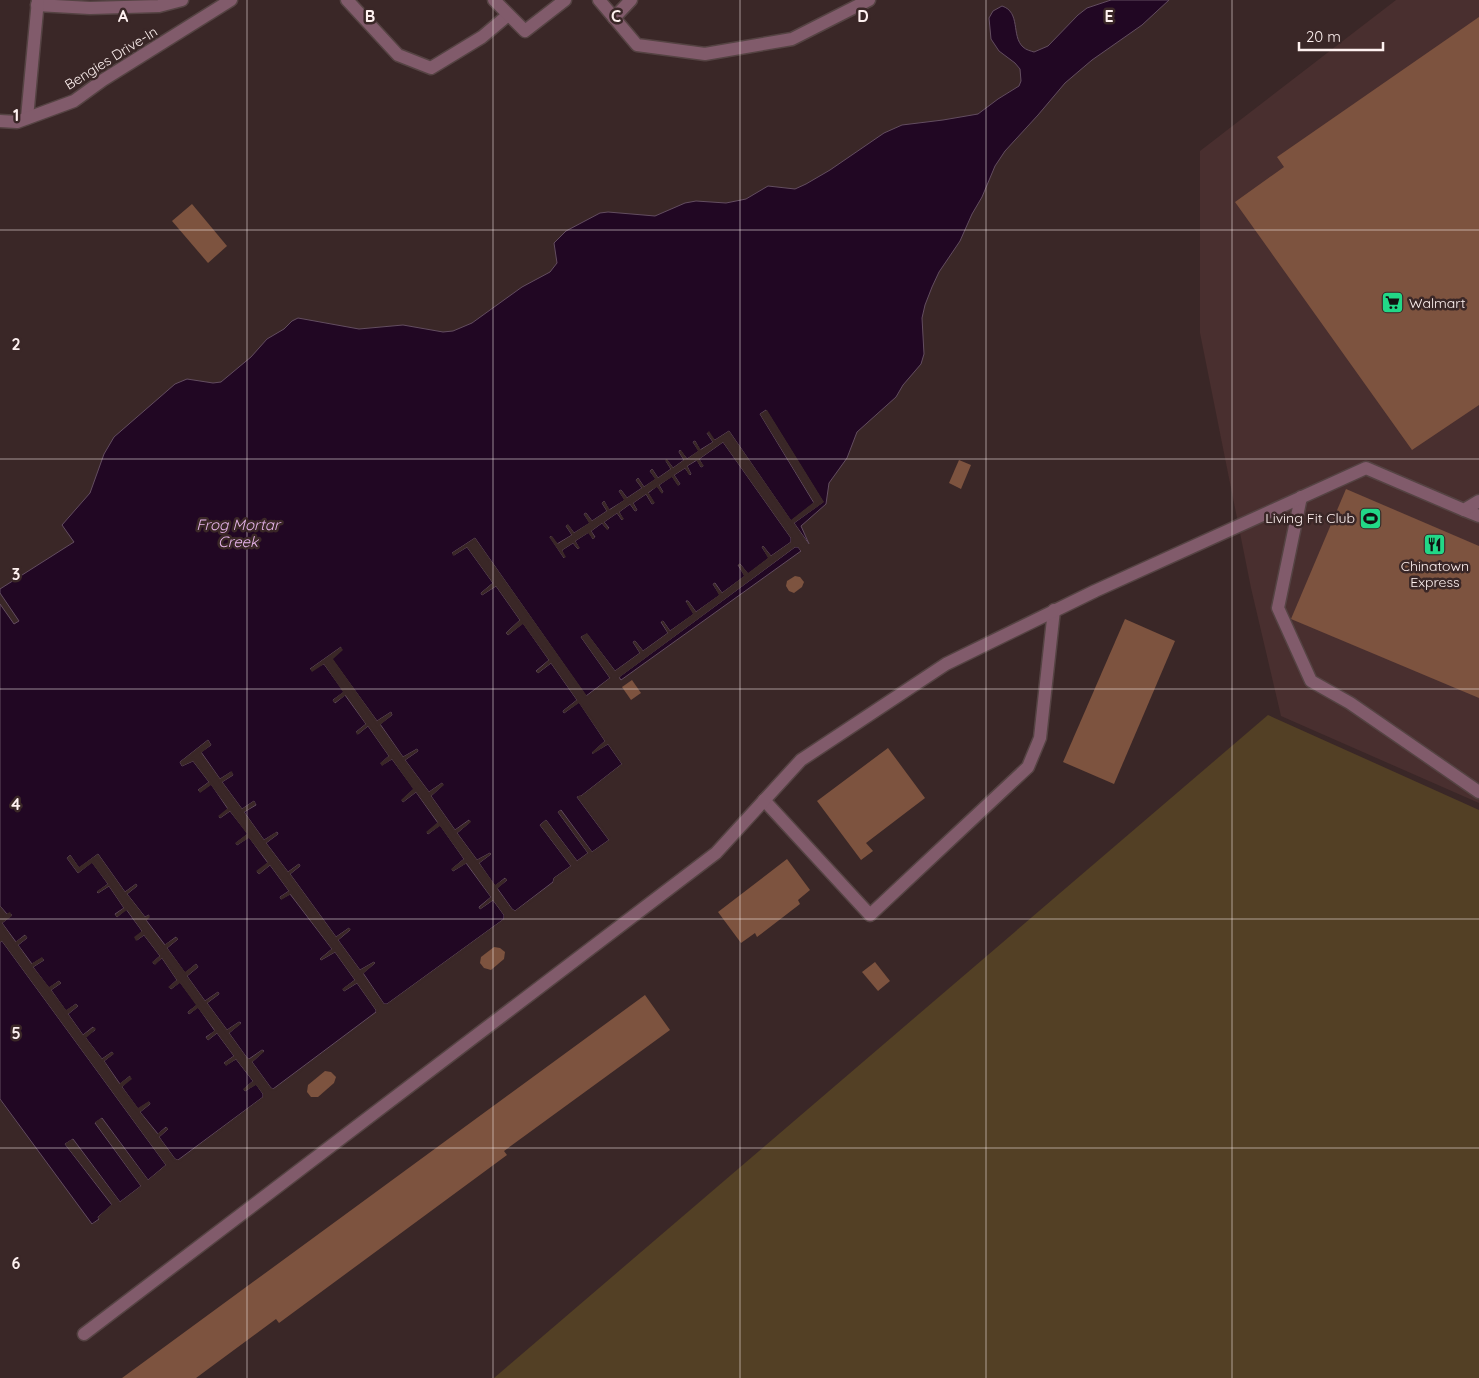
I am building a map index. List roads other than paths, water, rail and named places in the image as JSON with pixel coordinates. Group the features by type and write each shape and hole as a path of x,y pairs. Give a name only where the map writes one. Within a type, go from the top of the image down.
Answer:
{"lane":[{"path":"27,118 38,3 90,8 160,6 182,0"},
{"name":"Bengies Drive-In","path":"0,122 18,122 74,101 103,80 231,0"},
{"path":"347,0 398,55 431,68 482,37 508,14"},
{"path":"494,0 525,31 565,0"},
{"path":"599,0 637,45 706,54 792,39 869,0"},
{"path":"614,18 632,0"},
{"path":"84,1334 716,853 801,760 946,664 1054,610 1366,468 1479,516"},
{"path":"1301,497 1278,608 1311,681 1350,703 1479,792"},
{"path":"1464,510 1479,501"},
{"path":"764,800 870,915 1028,767 1040,738 1054,610"}],"water":[{"name":"Frog Mortar Creek","path":"1111,0 1169,0 1142,25 1092,60 1065,83 1005,151 995,166 960,241 939,272 925,305 922,318 924,354 921,364 903,385 896,397 857,432 847,458 829,483 826,504 801,526 809,544 794,523 823,502 766,410 760,414 814,503 791,521 729,431 715,440 707,433 713,442 700,450 695,441 693,442 699,451 687,459 680,450 679,452 684,460 673,468 667,460 671,469 658,478 652,469 650,471 656,479 644,487 638,478 636,480 642,488 627,498 621,490 619,491 625,500 609,510 604,501 602,503 607,511 592,521 586,513 584,514 590,523 574,533 568,525 566,526 572,535 557,544 551,536 564,558 562,550 573,543 578,549 575,541 589,532 593,539 595,537 591,531 602,523 607,529 609,528 604,522 617,513 622,520 619,512 630,504 635,511 637,510 633,503 646,494 652,504 654,503 648,493 657,486 662,493 659,485 672,476 678,485 680,484 674,475 685,468 690,475 687,466 697,460 701,467 703,466 699,459 723,442 791,538 791,542 771,556 763,546 769,558 748,574 740,564 738,565 745,576 722,593 715,583 713,584 720,595 696,612 686,601 694,614 670,631 663,621 661,622 668,633 643,651 635,641 633,642 640,653 615,671 587,634 581,637 610,678 586,696 475,538 452,553 454,555 467,547 493,583 481,593 482,595 496,586 520,620 506,633 508,635 523,623 549,660 536,671 538,673 551,663 577,700 563,711 564,713 579,702 605,741 592,753 608,744 622,764 581,796 577,797 609,840 592,852 561,810 558,812 588,853 577,861 546,820 540,825 571,866 515,911 497,888 507,880 505,878 495,886 479,863 491,854 477,860 457,833 470,822 469,820 455,830 431,796 443,785 442,783 429,792 405,760 418,751 417,749 403,757 380,724 392,715 391,712 377,721 332,659 341,647 310,669 324,664 344,692 333,700 335,703 345,695 366,724 356,732 358,734 368,726 389,756 381,763 382,765 392,759 414,789 402,800 403,802 416,792 438,823 427,833 440,825 464,859 452,869 453,871 466,863 491,897 479,907 480,909 493,900 504,915 504,919 387,1004 384,1004 363,973 375,963 360,970 338,940 350,930 349,928 336,937 290,874 300,866 299,864 288,872 266,843 278,834 277,832 264,840 244,812 256,805 254,801 242,809 222,782 233,775 231,772 220,779 201,752 211,745 208,740 180,762 182,766 193,761 209,782 198,790 200,792 211,784 228,809 219,817 230,811 248,834 236,843 237,845 249,837 268,863 257,872 259,874 270,865 289,891 280,897 281,899 290,894 332,949 320,959 335,952 355,980 343,989 344,991 357,983 376,1010 376,1012 273,1089 252,1062 264,1051 262,1050 249,1059 247,1058 229,1033 241,1023 239,1022 227,1030 207,1003 219,994 218,992 205,1001 187,976 198,967 196,964 185,973 167,948 178,939 176,937 165,945 146,920 149,915 145,917 127,894 137,886 136,884 125,892 98,854 79,868 70,855 67,858 78,873 92,862 108,884 97,892 109,886 124,908 115,914 117,917 126,909 142,931 137,940 144,935 160,956 153,962 154,964 162,958 177,980 169,987 171,989 180,982 197,1005 188,1012 189,1014 198,1007 215,1031 206,1037 208,1040 217,1033 234,1056 224,1063 226,1065 236,1059 253,1081 244,1089 245,1091 256,1084 263,1094 263,1097 178,1160 175,1159 159,1137 168,1129 166,1127 158,1134 140,1112 150,1104 149,1102 138,1109 122,1087 130,1076 120,1084 104,1061 113,1054 112,1052 102,1059 85,1037 95,1030 93,1027 83,1035 68,1014 78,1006 76,1004 66,1011 51,990 61,983 59,981 49,988 33,967 44,960 42,958 32,964 18,945 27,938 25,935 16,942 2,923 12,915 7,914 0,906 0,604 14,624 19,621 0,593 0,589 74,542 62,525 90,493 104,454 114,437 175,384 187,379 213,383 221,382 251,357 267,339 298,318 359,329 403,325 443,332 453,331 472,323 522,287 550,272 557,263 554,243 566,231 600,213 655,216 685,203 696,201 726,203 746,199 768,186 795,189 830,170 884,133 902,125 978,114 1019,86 1021,81 1020,69 999,51 991,39 989,18 993,11 1002,6 1012,13 1019,42 1024,48 1034,52 1048,46 1087,8"},
{"path":"795,547 798,547 801,551 621,680 619,677"},
{"path":"2,941 166,1165 148,1180 102,1118 95,1123 141,1186 120,1202 73,1139 65,1144 112,1205 92,1224 0,1099 0,942"}],"place":[{"name":"Walmart","path":"1393,303"},
{"name":"Living Fit Club","path":"1371,518"},
{"name":"Chinatown Express","path":"1435,544"}]}
